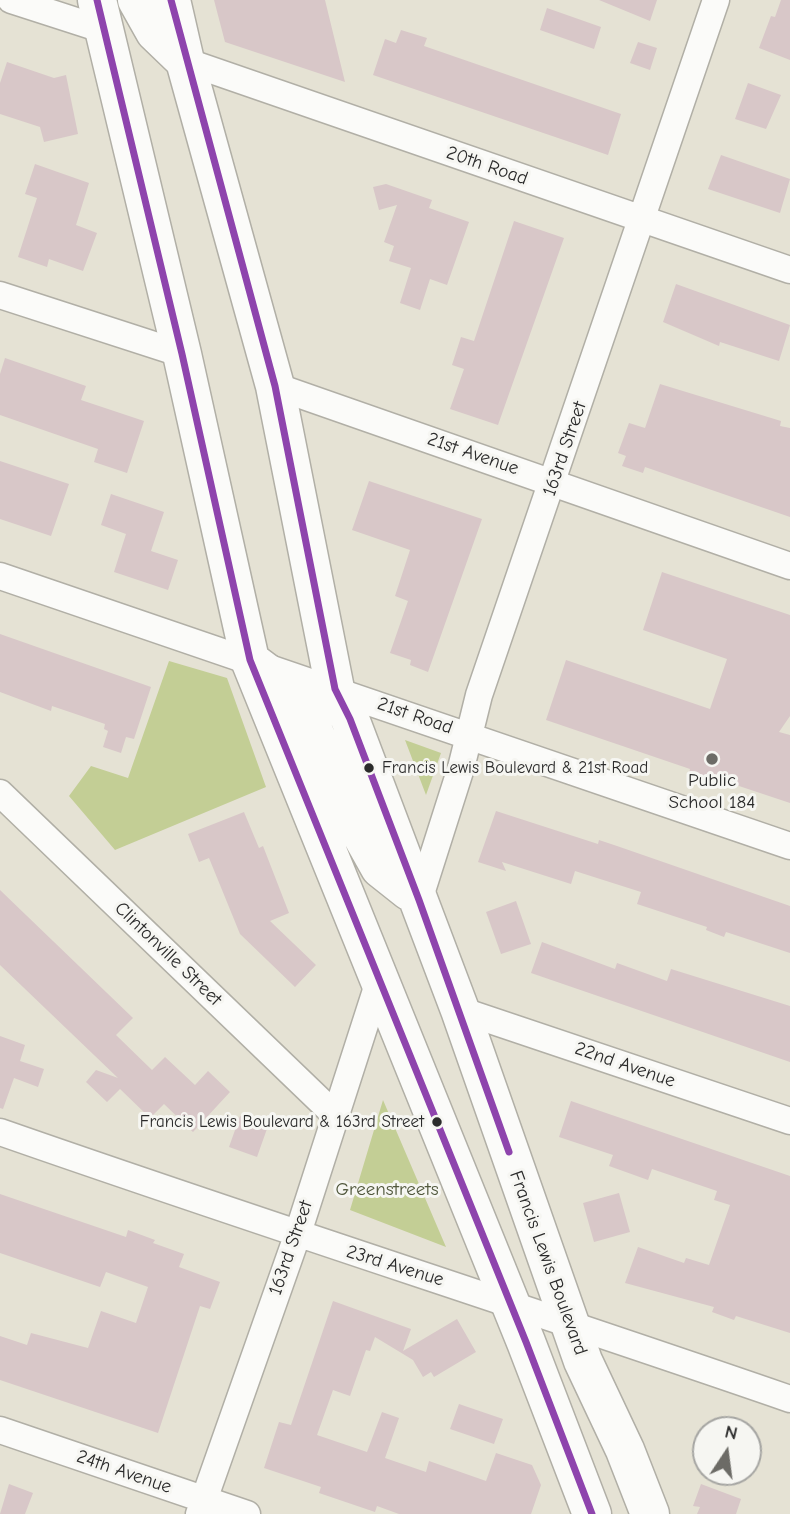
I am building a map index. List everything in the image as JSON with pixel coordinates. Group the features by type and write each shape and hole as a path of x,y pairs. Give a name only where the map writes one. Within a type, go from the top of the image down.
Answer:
{"main road":[{"path":"138,0 155,32 185,61"},
{"name":"Francis Lewis Boulevard","path":"171,0 185,61 275,386 335,689 350,719 460,1010 569,1323 650,1514"},
{"path":"100,15 182,354 250,660 510,1303 592,1514"},
{"path":"250,660 300,698 343,802 380,868 419,900"}],"street":[{"path":"11,0 100,15"},
{"name":"163rd Street","path":"419,900 479,695 716,0"},
{"name":"20th Road","path":"185,61 790,270"},
{"path":"0,295 182,354"},
{"name":"21st Avenue","path":"275,386 790,566"},
{"name":"21st Road","path":"0,576 469,734 790,846"},
{"name":"Clintonville Street","path":"0,793 335,1115"},
{"name":"163rd Street","path":"201,1507 297,1236 379,981"},
{"name":"22nd Avenue","path":"460,1010 790,1121"},
{"name":"23rd Avenue","path":"0,1132 297,1236 510,1303 790,1399"},
{"name":"24th Avenue","path":"0,1430 201,1507 247,1514"}],"green space":[{"path":"169,661 227,678 266,787 115,850 69,796 91,766 128,778"},
{"path":"405,740 441,753 426,795"},
{"name":"Greenstreets","path":"383,1100 446,1247 350,1210"}],"building":[{"path":"214,0 325,0 345,82 225,42"},
{"path":"599,0 657,0 650,21"},
{"path":"781,0 790,0 790,60 759,48 771,16 775,17"},
{"path":"547,8 601,27 594,49 540,30"},
{"path":"401,30 427,38 424,46 621,114 608,155 373,75 385,39 396,43"},
{"path":"638,42 657,48 650,70 630,63"},
{"path":"7,62 54,78 66,75 78,134 44,142 40,127 0,114 0,83"},
{"path":"748,83 781,95 766,129 735,119"},
{"path":"721,155 790,179 780,213 708,189"},
{"path":"35,164 89,183 76,225 97,233 83,271 49,259 47,267 18,257 37,198 25,194"},
{"path":"386,184 432,200 429,208 469,222 447,285 430,279 420,310 400,303 411,268 389,261 394,246 384,242 397,205 379,210 373,187"},
{"path":"514,221 564,238 498,425 450,409 464,369 452,365 461,337 474,341"},
{"path":"676,284 790,325 779,361 720,342 719,346 663,322"},
{"path":"5,358 86,386 81,400 144,421 127,473 94,462 98,449 0,415 0,374"},
{"path":"660,384 781,421 780,426 790,428 790,517 645,467 643,473 622,466 626,456 618,453 629,423 645,428"},
{"path":"0,461 69,484 51,536 0,519"},
{"path":"369,481 482,519 428,672 410,665 411,660 390,653 408,601 395,596 410,550 352,530"},
{"path":"111,494 164,512 151,551 178,560 168,590 114,572 126,534 101,525"},
{"path":"662,572 790,615 790,716 779,732 790,735 790,803 727,782 726,786 689,773 690,769 546,720 566,660 710,709 727,659 643,630"},
{"path":"0,634 151,687 134,739 126,737 121,753 103,747 108,731 104,729 105,724 52,706 51,711 0,692"},
{"path":"496,811 598,844 599,840 790,906 790,953 726,932 724,937 706,930 707,927 637,904 641,892 575,871 571,884 502,862 506,871 478,862"},
{"path":"244,812 259,848 263,846 289,913 270,921 316,965 295,987 240,934 209,858 199,862 188,834"},
{"path":"0,890 133,1018 116,1035 152,1070 165,1057 195,1085 208,1071 230,1092 193,1132 164,1104 150,1118 120,1089 107,1102 86,1082 96,1070 118,1078 0,965"},
{"path":"516,901 531,944 501,954 486,912"},
{"path":"542,942 615,969 617,963 667,981 671,969 790,1006 790,1062 531,973"},
{"path":"0,1036 25,1045 20,1061 44,1069 38,1087 14,1078 3,1109 0,1108"},
{"path":"571,1101 790,1176 790,1333 736,1316 734,1320 712,1312 714,1307 625,1283 638,1247 684,1263 686,1258 709,1265 730,1205 714,1200 717,1191 652,1169 648,1180 609,1166 613,1155 559,1137"},
{"path":"240,1116 268,1126 257,1157 229,1147"},
{"path":"619,1193 630,1232 594,1242 583,1203"},
{"path":"0,1194 126,1237 128,1230 155,1240 153,1243 184,1254 179,1267 220,1282 210,1309 200,1306 158,1433 0,1380 0,1336 27,1345 31,1333 88,1348 101,1311 136,1323 148,1287 106,1272 100,1287 0,1253"},
{"path":"333,1301 411,1329 403,1351 457,1319 476,1352 434,1377 431,1372 423,1377 413,1360 375,1337 370,1351 366,1350 350,1396 333,1390 317,1435 367,1452 382,1412 399,1418 385,1458 426,1472 429,1461 486,1481 496,1453 532,1465 541,1485 531,1514 399,1514 377,1506 375,1512 319,1493 321,1487 264,1468 279,1422 291,1425"},
{"path":"459,1404 503,1419 494,1444 450,1429"},
{"path":"9,1484 33,1493 25,1514 0,1514"},
{"path":"700,1486 741,1499 736,1514 697,1514 700,1507 693,1506"}],"transit line":[{"path":"97,0 182,354 250,660 526,1342 592,1514"},
{"path":"171,0 275,386 335,689 350,719 419,900 509,1152"}],"place":[{"name":"Public School 184","path":"712,759"},
{"name":"Francis Lewis Boulevard & 21st Road","path":"369,768"},
{"name":"Francis Lewis Boulevard & 163rd Street","path":"437,1122"}]}
